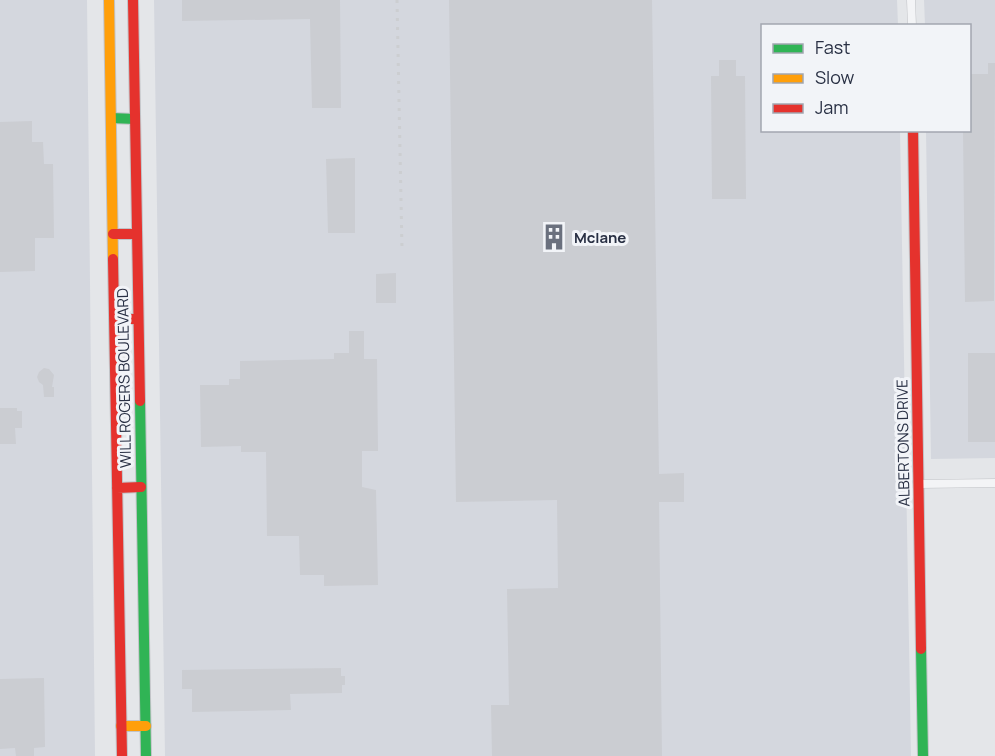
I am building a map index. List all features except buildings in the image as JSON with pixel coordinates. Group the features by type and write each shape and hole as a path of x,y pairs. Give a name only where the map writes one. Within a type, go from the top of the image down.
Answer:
{"main road":[{"name":"WILL ROGERS BOULEVARD","path":"109,0 122,756"},
{"name":"WILL ROGERS BOULEVARD","path":"133,0 146,756"},
{"path":"111,118 135,119"},
{"name":"ALBERTONS DRIVE","path":"913,132 923,756"},
{"path":"113,234 137,234"},
{"path":"114,319 138,319"},
{"path":"117,488 141,487"},
{"path":"121,726 146,726"}],"street":[{"path":"911,0 912,24"},
{"path":"919,484 995,483"}],"shaded area":[{"path":"0,0 87,0 95,756 0,756"},
{"path":"154,0 897,0 898,24 761,24 761,132 900,132 911,756 165,756"},
{"path":"924,0 995,0 995,458 931,459 926,132 971,132 971,24 925,24"}],"railway":[{"path":"397,0 402,250"}],"traffic: fast":[{"path":"111,118 135,119"},
{"path":"140,401 146,756"},
{"path":"921,649 923,756"}],"traffic: slow":[{"path":"109,0 113,259"},
{"path":"121,726 146,726"}],"traffic: jam":[{"path":"133,0 140,401"},
{"path":"913,132 921,649"},
{"path":"113,234 137,234"},
{"path":"113,259 122,756"},
{"path":"114,319 138,319"},
{"path":"117,488 141,487"}],"place":[{"name":"Mclane","path":"554,237"}]}
